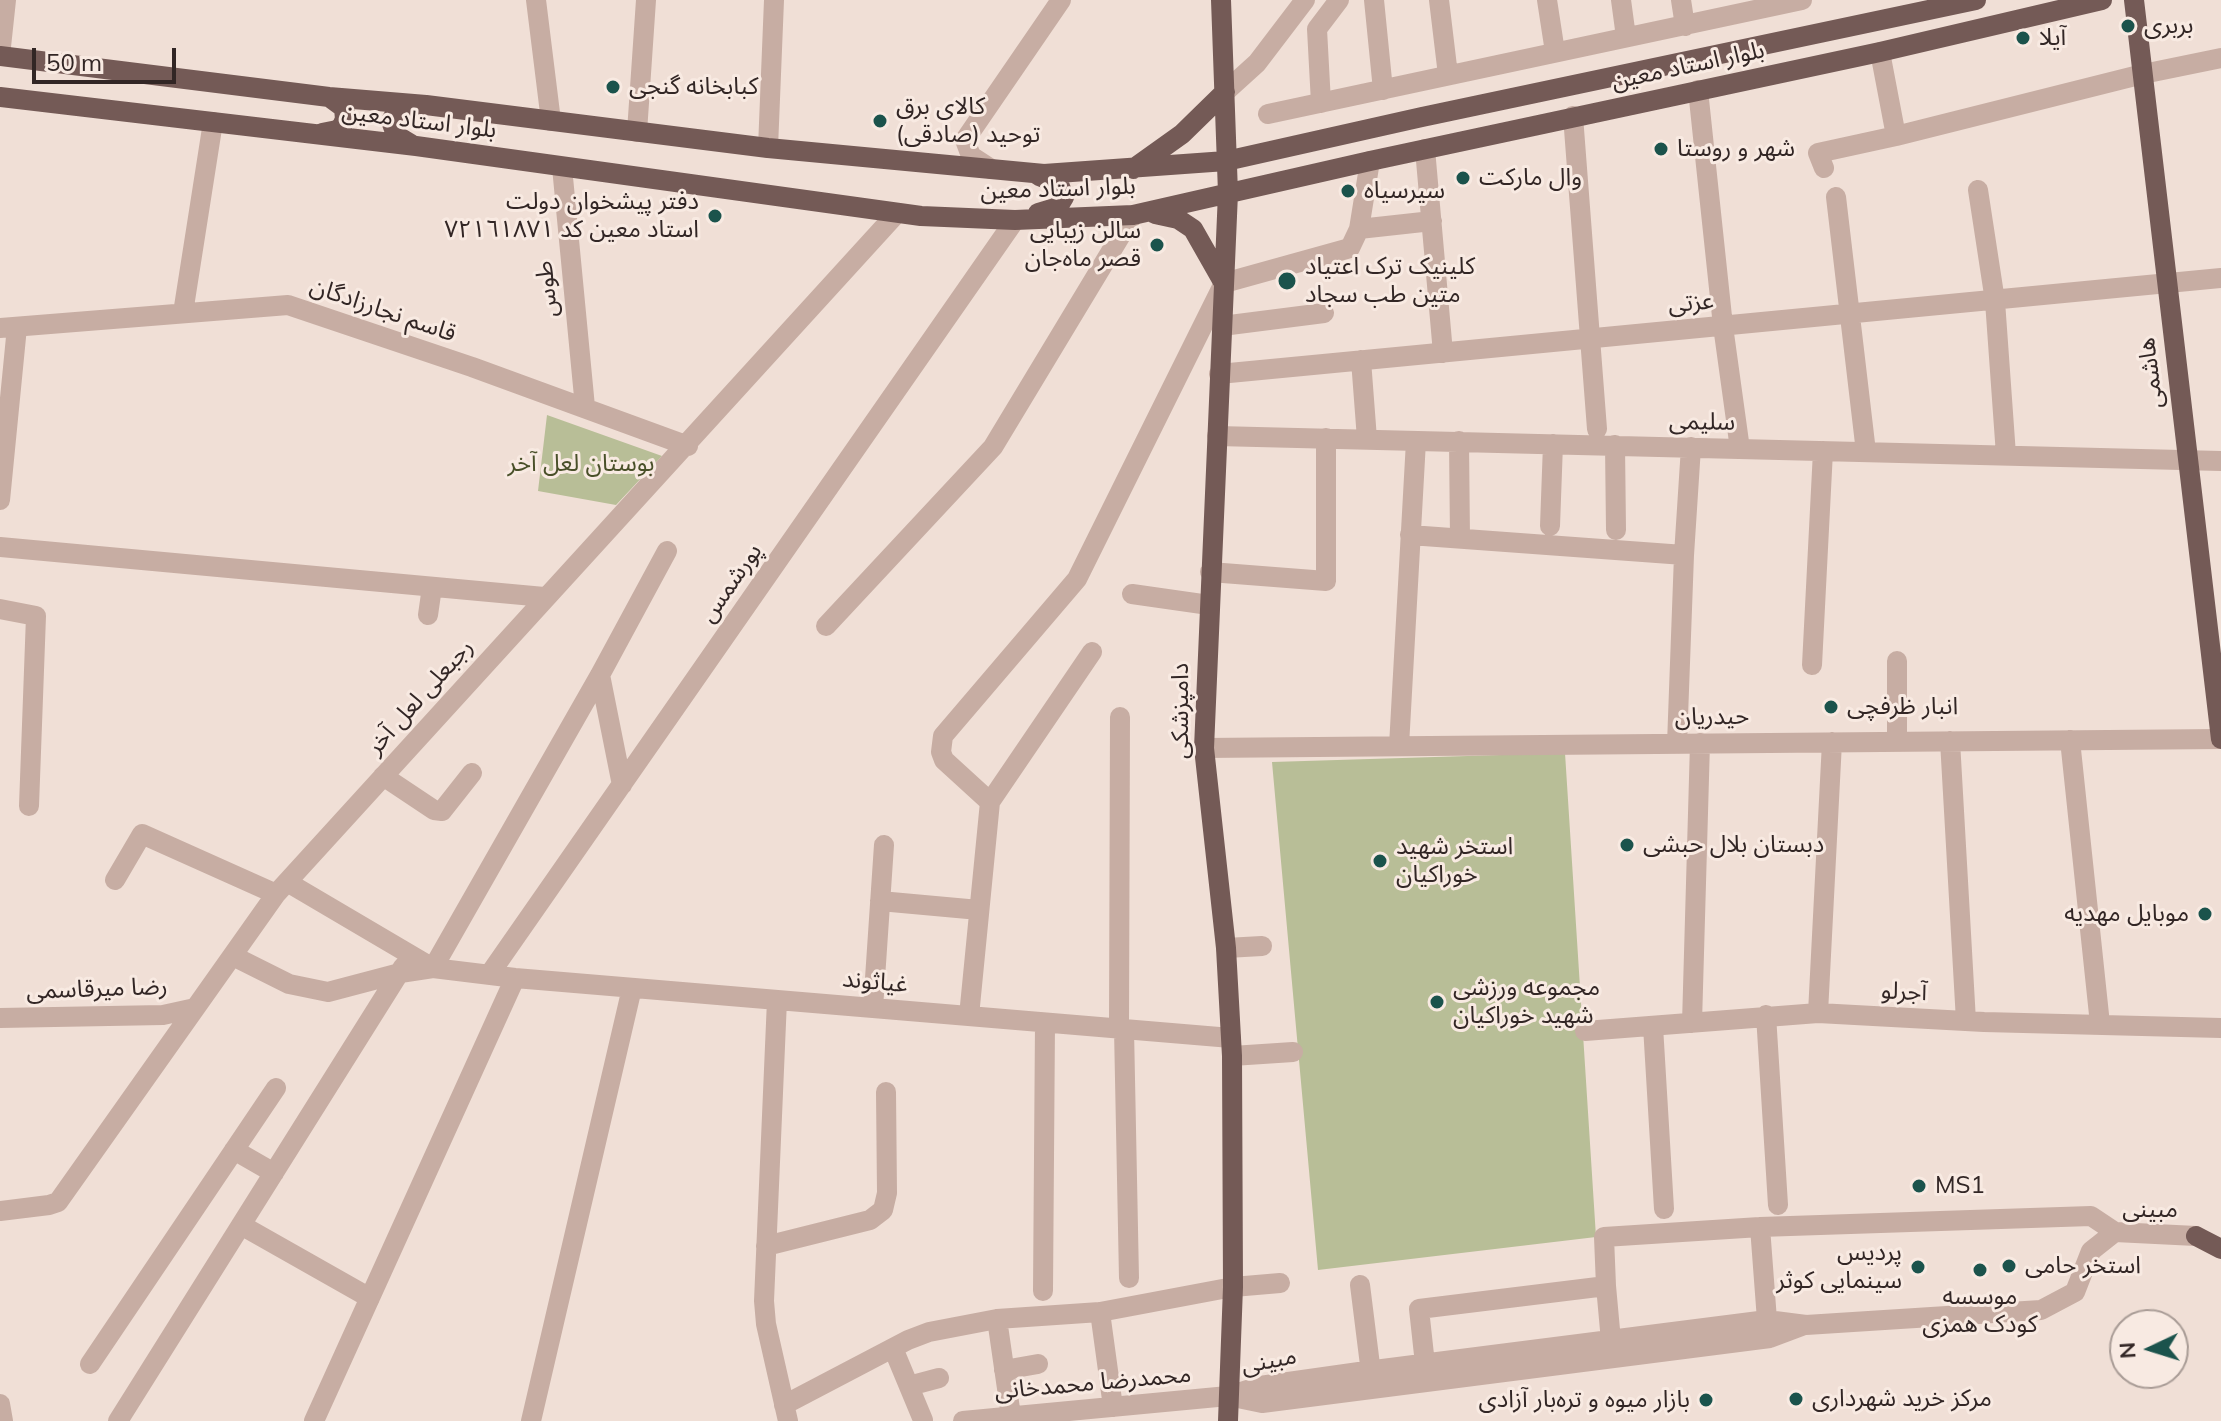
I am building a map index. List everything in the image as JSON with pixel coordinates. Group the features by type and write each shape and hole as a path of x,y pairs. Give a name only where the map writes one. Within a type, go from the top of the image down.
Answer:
{"main road":[{"name":"دامپزشکی","path":"1221,0 1228,193 1204,748 1226,948 1232,1047 1233,1287 1228,1421"},
{"name":"بلوار استاد معین","path":"0,56 768,148 1036,174 1132,170 1226,161 1942,4 1976,0"},
{"name":"بلوار استاد معین","path":"0,97 416,146 897,213 1015,220 1140,214 1573,116 1880,52 2102,0"},
{"name":"هاشمی","path":"2134,0 2221,739"},
{"path":"1132,170 1182,134 1225,92"},
{"path":"314,134 342,126 344,108 329,97"},
{"path":"416,146 396,135 392,129 392,116 406,106 426,105"},
{"path":"1422,117 1425,149"},
{"path":"1015,220 1054,208 1064,197 1059,184 1036,174"},
{"path":"1140,214 1178,219 1193,229 1224,283"},
{"path":"2196,1236 2221,1233"},
{"path":"2196,1236 2221,1249"}],"street":[{"path":"0,56 6,0"},
{"path":"536,0 551,121"},
{"path":"637,132 646,0"},
{"path":"768,148 774,0"},
{"path":"991,169 971,156 965,140 1061,0"},
{"path":"1225,92 1257,63 1305,0"},
{"path":"1321,103 1317,29 1339,0"},
{"path":"1374,0 1383,90"},
{"path":"1439,0 1448,75"},
{"path":"1547,0 1555,52"},
{"path":"1621,0 1626,37"},
{"path":"1681,0 1685,26"},
{"path":"1268,114 1685,26 1750,6 1802,0"},
{"path":"1880,52 1896,136"},
{"path":"1824,168 1818,153 2221,58"},
{"path":"1698,90 1723,326 1740,449"},
{"path":"1573,116 1597,429"},
{"path":"183,313 213,122"},
{"path":"1425,149 1443,353"},
{"path":"990,802 944,760 941,752 943,736 1077,579 1224,283 1350,248 1359,229 1370,161"},
{"name":"طوس","path":"562,167 585,407"},
{"path":"1978,190 1995,301 2006,455"},
{"path":"1836,197 1866,452"},
{"name":"رجبعلی لعل آخر","path":"0,1211 58,1202 281,888 544,597 688,446 897,213"},
{"path":"826,626 993,447 1140,214"},
{"name":"پورشمس","path":"489,975 1015,220"},
{"path":"1359,229 1432,221"},
{"name":"عزتی","path":"1219,374 2221,278"},
{"name":"قاسم نجارزادگان","path":"8,327 288,305 585,407 688,446"},
{"path":"1222,326 1324,313"},
{"path":"0,500 8,327"},
{"path":"1361,360 1367,439"},
{"name":"سلیمی","path":"1217,436 2221,461"},
{"path":"1210,572 1326,581 1326,438"},
{"path":"1399,746 1416,441"},
{"path":"1459,441 1460,538"},
{"path":"1550,526 1553,444"},
{"path":"1615,445 1616,530"},
{"path":"1677,744 1691,447"},
{"path":"1812,665 1823,451"},
{"path":"1410,535 1684,555"},
{"path":"0,547 544,597"},
{"path":"433,968 667,551"},
{"path":"428,615 432,587"},
{"path":"1132,594 1209,605"},
{"path":"0,609 36,616 29,806"},
{"path":"969,1016 990,802 1092,652"},
{"path":"1897,661 1897,742"},
{"path":"600,675 622,785"},
{"path":"1120,717 1122,1029 1129,1278"},
{"name":"حیدریان","path":"1204,748 2221,739"},
{"path":"2070,740 2100,1024"},
{"path":"1950,741 1966,1021"},
{"path":"1818,1013 1832,742"},
{"path":"1692,1023 1700,743"},
{"path":"383,776 434,810 442,811 472,773"},
{"path":"115,880 142,834 281,888 412,954 433,968"},
{"path":"873,1008 884,845"},
{"path":"880,901 979,910"},
{"path":"1226,948 1262,946"},
{"path":"118,1421 412,954"},
{"path":"233,956 289,984 328,992 400,973 433,968"},
{"name":"غیاثوند","path":"433,968 515,978 1122,1029 1232,1047 1293,1052"},
{"path":"314,1421 515,978"},
{"path":"531,1421 632,988"},
{"path":"777,1000 764,1301 766,1324 786,1413 893,1348 929,1332 997,1319 1100,1312 1233,1287 1280,1283"},
{"name":"رضا میرقاسمی","path":"0,1018 163,1015 195,1008"},
{"name":"آجرلو","path":"1585,1031 1818,1013 1966,1021 2221,1028"},
{"path":"1766,1015 1778,1205"},
{"path":"1043,1291 1045,1023"},
{"path":"1653,1026 1664,1209"},
{"path":"90,1364 276,1088"},
{"path":"766,1246 870,1220 883,1210 887,1193 886,1092"},
{"path":"234,1150 274,1173"},
{"path":"1611,1341 1604,1237 1760,1227 2091,1216 2115,1232"},
{"path":"241,1225 370,1298"},
{"path":"1760,1227 1767,1320"},
{"name":"مبینی","path":"1372,1379 1425,1364 1767,1320 1806,1325 2041,1310 2075,1292 2091,1251 2115,1232 2196,1236"},
{"path":"1360,1285 1372,1379"},
{"path":"1425,1364 1419,1309 1606,1286"},
{"path":"1100,1312 1113,1407"},
{"path":"997,1319 1011,1416"},
{"name":"مبینی","path":"1228,1396 1260,1386 1372,1379 1770,1338 1806,1325"},
{"path":"893,1348 923,1420"},
{"path":"1004,1370 1038,1364"},
{"path":"909,1386 939,1378"},
{"name":"محمدرضا محمدخانی","path":"963,1421 1228,1396"},
{"path":"0,1404 3,1421"}],"green space":[{"name":"بوستان لعل آخر","path":"547,415 662,456 616,505 538,491"},
{"name":"مجموعه ورزشی شهید خوراکیان","path":"1565,753 1596,1237 1318,1270 1272,762"}],"place":[{"name":"بربری","path":"2128,26"},
{"name":"آیلا","path":"2023,38"},
{"name":"کبابخانه گنجی","path":"613,87"},
{"name":"کالای برق توحید (صادقی)","path":"880,121"},
{"name":"شهر و روستا","path":"1661,149"},
{"name":"وال مارکت","path":"1463,178"},
{"name":"سیرسیاه","path":"1348,191"},
{"name":"دفتر پيشخوان دولت استاد معين كد ٧٢١٦١٨٧١","path":"715,216"},
{"name":"سالن زیبایی قصر ماه‌جان","path":"1157,245"},
{"name":"کلینیک ترک اعتیاد متین طب سجاد","path":"1287,281"},
{"name":"انبار ظرفچی","path":"1831,707"},
{"name":"دبستان بلال حبشی","path":"1627,845"},
{"name":"استخر شهید خوراکیان","path":"1380,861"},
{"name":"موبایل مهدیه","path":"2205,914"},
{"name":"مجموعه ورزشی شهید خوراکیان","path":"1437,1002"},
{"name":"MS1","path":"1919,1186"},
{"name":"استخر حامی","path":"2009,1266"},
{"name":"پردیس سینمایی کوثر","path":"1918,1267"},
{"name":"موسسه کودک همزی","path":"1980,1270"},
{"name":"مرکز خرید شهرداری","path":"1796,1399"},
{"name":"بازار میوه و تره‌بار آزادی","path":"1706,1400"}]}
